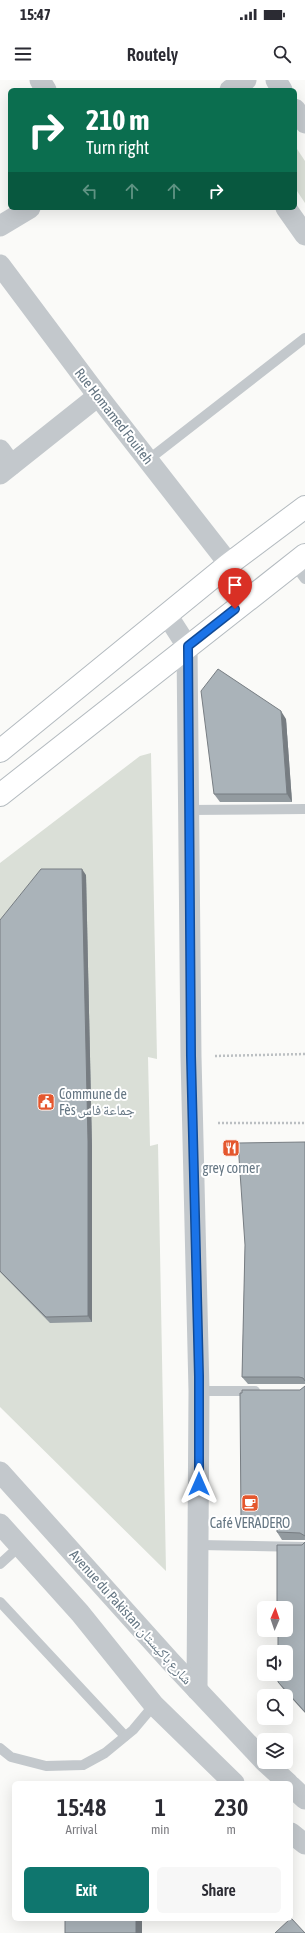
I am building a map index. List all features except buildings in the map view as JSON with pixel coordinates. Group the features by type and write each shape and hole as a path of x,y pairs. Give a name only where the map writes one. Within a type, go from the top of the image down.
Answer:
{"street":[{"path":"233,88 246,80"},
{"path":"297,112 305,123"},
{"path":"0,226 27,210"},
{"path":"287,210 305,235"},
{"name":"Rue Homamed Fouiteh","path":"0,266 98,396 229,564"},
{"path":"4,463 98,396"},
{"path":"0,751 229,564 305,506"},
{"path":"0,795 188,646 301,566"},
{"path":"167,615 188,646 191,1056 199,1391 197,1690"},
{"name":"Avenue du Pakistan شارع باكيستان","path":"0,1472 257,1754"},
{"path":"0,1524 80,1614 154,1705 232,1781"},
{"name":"Avenue du Pakistan شارع باكيستان","path":"272,1769 286,1781"},
{"path":"293,1788 305,1799"},
{"path":"293,1835 305,1844"}],"lane":[{"path":"148,460 305,338"},
{"path":"189,810 305,809"},
{"path":"199,1391 267,1391"},
{"path":"0,1564 21,1546"},
{"path":"199,1546 305,1547"},
{"path":"0,1602 125,1736"},
{"path":"0,1748 11,1757 46,1766 83,1765 105,1753 133,1730 154,1705"}],"path":[{"path":"191,1056 305,1054"},
{"path":"193,1123 305,1123"}],"shaded area":[{"path":"297,149 305,161 305,203 297,191"},
{"path":"151,753 157,1059 148,1057 150,1146 158,1144 166,1571 0,1407 0,863 140,756"}],"place":[{"name":"Commune de Fès جماعة فاس","path":"46,1102"},
{"name":"grey corner","path":"231,1148"},
{"name":"Café VERADERO","path":"250,1503"}],"route":[{"path":"199,1484 199,1376 191,1056 188,646 235,609"}]}
